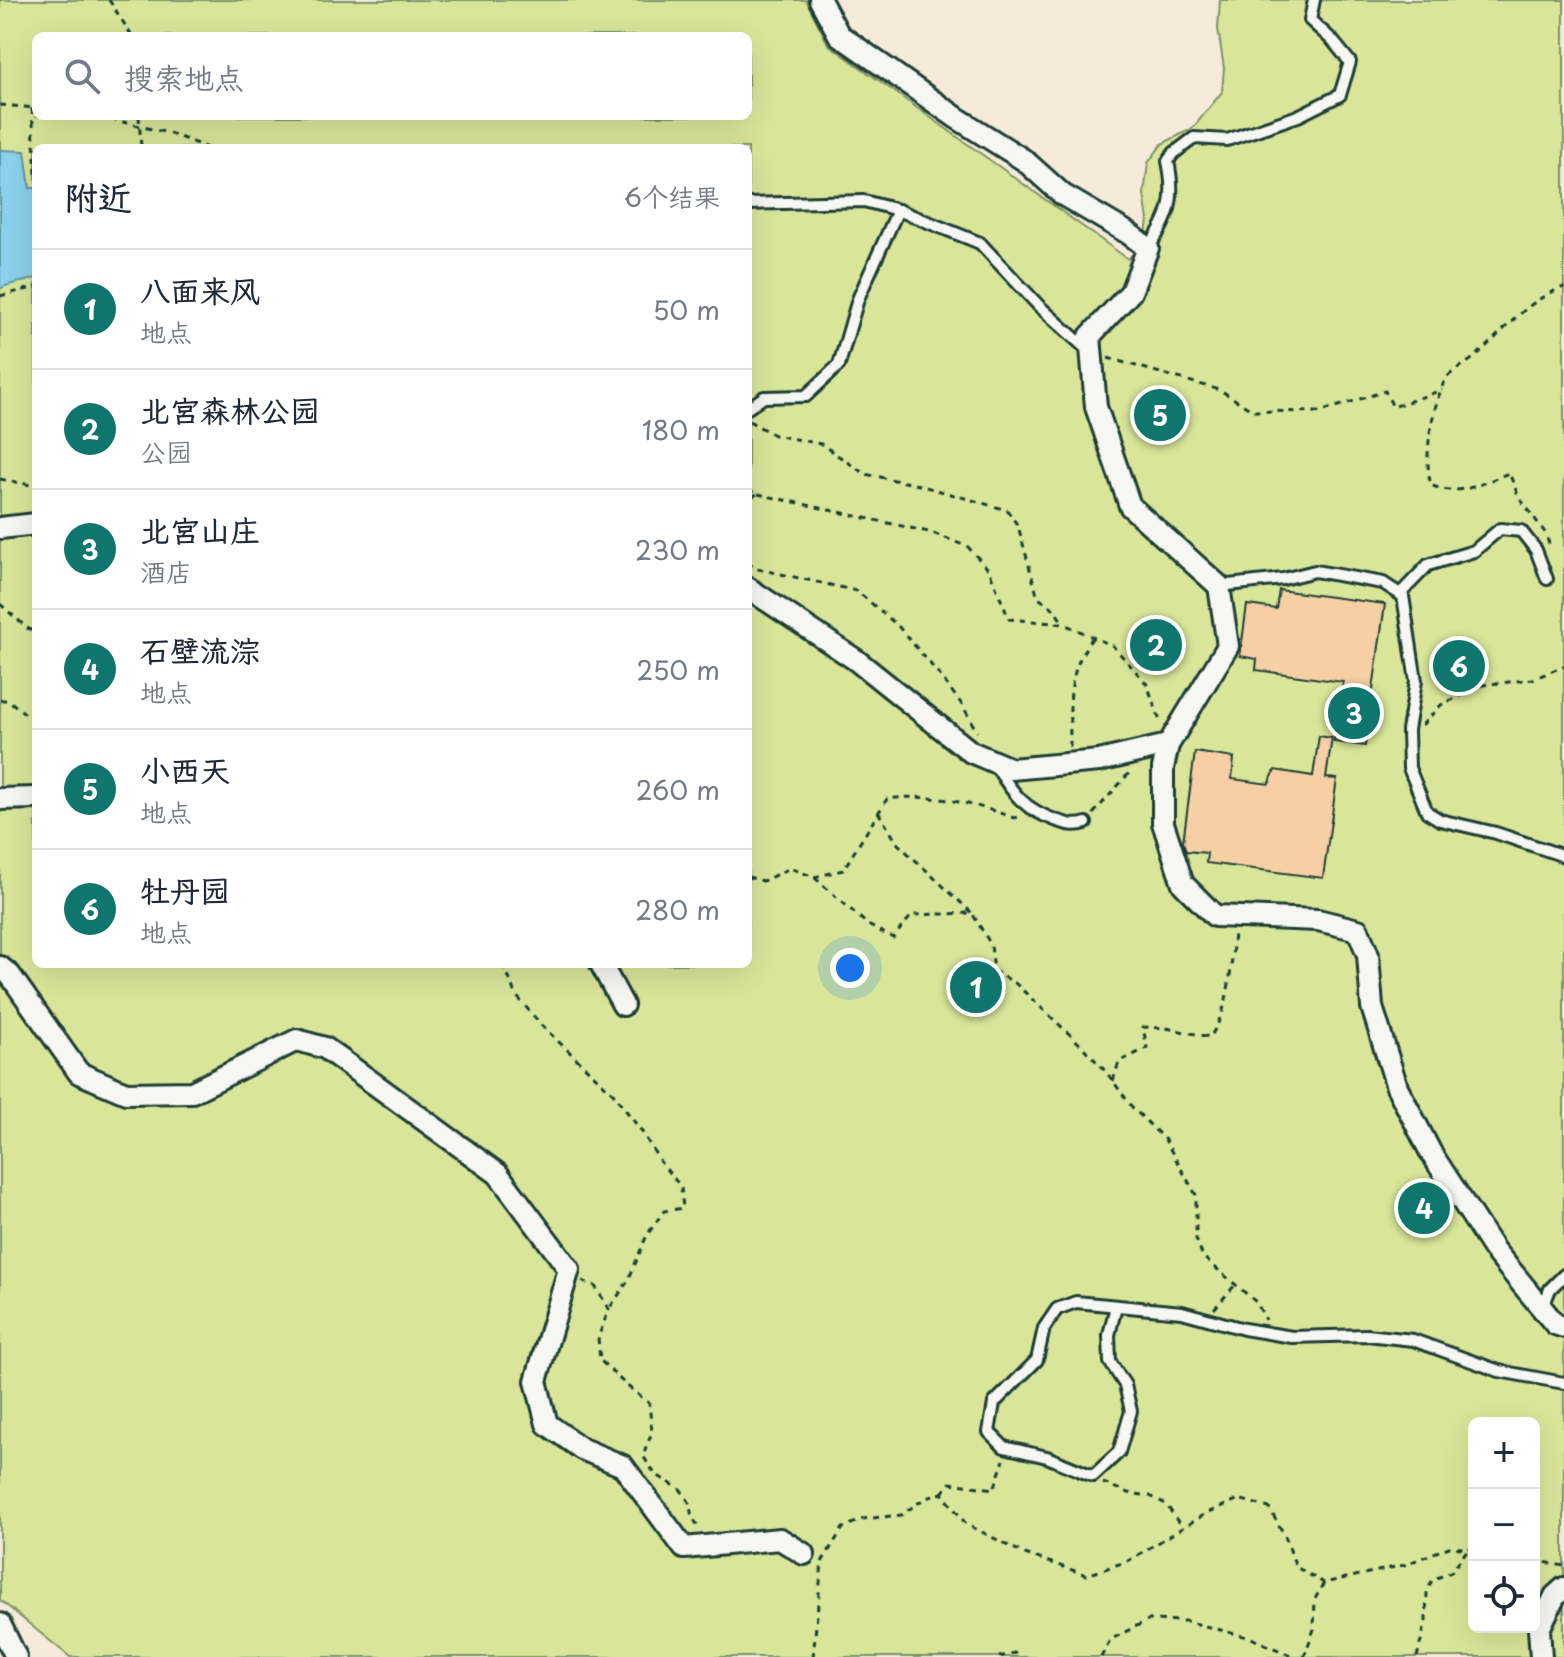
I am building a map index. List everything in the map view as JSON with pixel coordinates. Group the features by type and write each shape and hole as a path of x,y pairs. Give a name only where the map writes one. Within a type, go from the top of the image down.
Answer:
{"street":[{"path":"752,591 856,660 971,752 1011,769 1099,761 1159,748 1228,646 1219,586 1130,506 1096,407 1090,336 1131,292 1148,248 1063,195 1024,160 957,118 839,35 820,0"},
{"path":"0,528 32,524"},
{"path":"1159,748 1163,768 1163,823 1183,884 1215,916 1318,920 1358,930 1368,955 1372,1007 1397,1087 1431,1153 1494,1250 1555,1324 1564,1327"},
{"path":"0,799 32,798"},
{"path":"0,967 10,975 79,1073 126,1093 192,1092 297,1040 325,1048 498,1174 569,1269 536,1381 547,1424 582,1449 623,1466 684,1548 780,1539 813,1558"},
{"path":"603,968 623,1005"},
{"path":"1541,1657 1539,1629 1555,1596 1564,1588"},
{"path":"0,1624 16,1657"}],"lane":[{"path":"1148,248 1166,223 1173,183 1168,161 1174,153 1194,138 1227,140 1298,116 1340,95 1350,62 1310,20 1314,0"},
{"path":"752,204 864,201 898,210 980,243 1039,306 1091,353"},
{"path":"752,405 764,397 806,396 839,365 858,299 898,210"},
{"path":"1400,594 1428,565 1474,551 1500,529 1521,531 1536,550 1547,579"},
{"path":"1219,586 1283,579 1315,571 1383,583 1403,596 1416,681 1408,740 1409,768 1427,812 1440,820 1496,833 1564,856"},
{"path":"992,761 1015,796 1036,813 1075,826 1086,823"},
{"path":"1543,1307 1550,1289 1564,1275"},
{"path":"1116,1306 1109,1335 1110,1362 1125,1385 1131,1411 1119,1452 1093,1476 1047,1457 1004,1447 989,1432 994,1403 1037,1360 1044,1328 1057,1309 1076,1302 1182,1312 1244,1329 1292,1337 1367,1335 1413,1340 1499,1371 1564,1383"}],"path":[{"path":"109,0 129,32"},
{"path":"0,105 32,108"},
{"path":"34,120 35,144"},
{"path":"115,120 172,134 197,144"},
{"path":"139,120 140,144"},
{"path":"1541,564 1551,552 1546,534 1519,497 1509,473 1459,492 1443,491 1431,485 1427,453 1445,379 1477,356 1522,311 1564,287"},
{"path":"0,296 32,288"},
{"path":"1091,353 1220,390 1253,411 1320,412 1385,391 1393,407 1442,390"},
{"path":"752,422 774,435 821,444 865,474 919,485 1007,510 1018,526 1038,598 1052,607 1064,624"},
{"path":"0,479 32,485"},
{"path":"752,492 933,533 968,547 989,570 1009,619 1064,624 1113,646 1147,684 1159,748 1086,823"},
{"path":"752,496 758,494"},
{"path":"752,566 857,591 898,626 938,673 963,706 978,734"},
{"path":"0,604 32,630"},
{"path":"1069,764 1071,680 1081,654 1093,637"},
{"path":"1408,740 1441,705 1483,685 1533,679 1564,666"},
{"path":"0,700 8,700 32,719"},
{"path":"814,877 843,870 887,799 904,797 965,801 1014,818 1036,813"},
{"path":"878,812 898,844 972,913 991,945 994,971 1015,983 1082,1046 1132,1107 1165,1140 1196,1195 1196,1239 1203,1257 1256,1302 1274,1334"},
{"path":"752,878 763,881 790,868 814,877 868,925 893,938 912,915 972,913"},
{"path":"1113,1081 1119,1062 1147,1048 1143,1027 1166,1028 1210,1037 1219,1024 1227,989 1235,917"},
{"path":"505,968 515,994 542,1026 613,1093 681,1187 683,1208 664,1211 647,1235 628,1281 609,1309 598,1338 600,1360 649,1403 652,1432 643,1456 655,1474 681,1490 689,1502 692,1517 711,1545"},
{"path":"567,1275 595,1286 609,1309"},
{"path":"1206,1317 1235,1285"},
{"path":"813,1657 813,1558 843,1528 863,1519 901,1515 924,1499 942,1493 950,1483 994,1489 1004,1462 1004,1447"},
{"path":"1093,1476 1115,1488 1150,1496 1166,1504 1182,1528"},
{"path":"942,1493 966,1524 1025,1554 1087,1575 1128,1561 1205,1514 1239,1499 1269,1508 1285,1536 1296,1567 1324,1583 1404,1565 1449,1547 1468,1549"},
{"path":"1417,1657 1426,1621 1427,1593 1432,1580 1451,1572 1468,1549"},
{"path":"1539,1561 1564,1566"},
{"path":"1304,1657 1314,1629 1315,1599 1324,1583"},
{"path":"1101,1657 1110,1640 1148,1620 1186,1621 1251,1638 1295,1657"},
{"path":"999,1657 1014,1653 1020,1657"}],"green space":[{"path":"0,0 806,0 828,44 1128,259 1145,242 1148,220 1144,194 1148,163 1162,144 1193,128 1222,92 1224,68 1218,29 1220,0 1564,0 1564,1657 70,1657 0,1600"}],"water":[{"path":"0,150 25,151 32,188 32,279 0,289"}],"building":[{"path":"1279,590 1385,604 1365,746 1334,742 1343,682 1256,670 1257,659 1240,656 1247,605 1276,609"},
{"path":"1319,736 1332,738 1326,778 1337,779 1323,878 1206,863 1207,853 1186,851 1183,842 1195,752 1234,758 1232,779 1269,784 1275,770 1313,776"}],"place":[{"name":"小西天","path":"1160,415"},
{"name":"北宫森林公园","path":"1156,645"},
{"name":"牡丹园","path":"1459,666"},
{"name":"北宫山庄","path":"1354,713"},
{"name":"八面来风","path":"976,987"},
{"name":"石壁流淙","path":"1424,1208"}]}
